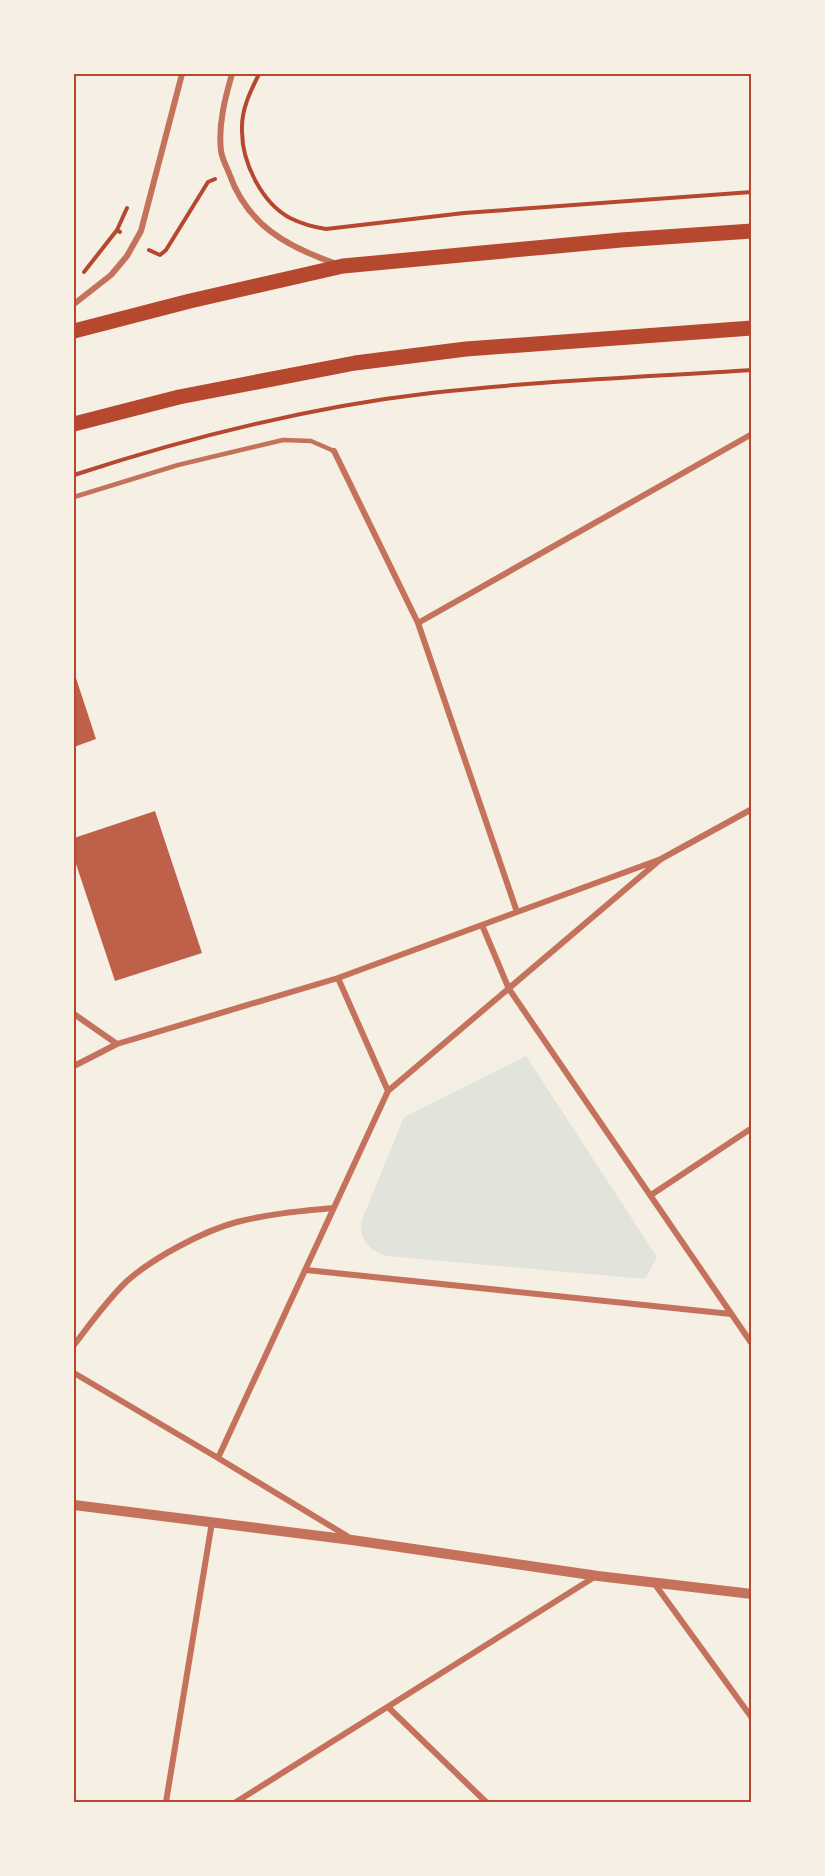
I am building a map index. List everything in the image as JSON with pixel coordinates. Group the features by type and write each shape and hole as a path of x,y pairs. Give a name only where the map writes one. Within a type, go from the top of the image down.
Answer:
{"main road":[{"path":"74,331 190,301 343,266 621,240 752,231"},
{"path":"74,424 179,397 355,363 466,349 752,327"}],"street":[{"path":"74,304 111,275 127,256 141,231 182,74"},
{"path":"232,74 221,122 221,152 239,198 250,212 283,241 303,253 343,266"},
{"path":"418,623 752,434"},
{"path":"334,451 418,623 517,912"},
{"path":"74,1066 117,1044 338,978 661,859 752,809"},
{"path":"218,1458 388,1091 661,859"},
{"path":"483,925 509,989 752,1344"},
{"path":"338,978 388,1091"},
{"path":"74,1014 117,1044"},
{"path":"651,1195 752,1128"},
{"path":"74,1345 108,1300 128,1280 151,1263 189,1241 235,1223 283,1213 333,1208"},
{"path":"306,1270 731,1314"},
{"path":"74,1373 352,1540"},
{"path":"74,1505 352,1540 598,1576 752,1594"},
{"path":"166,1803 212,1522"},
{"path":"236,1803 598,1576"},
{"path":"653,1583 752,1718"},
{"path":"388,1707 486,1803"}],"lane":[{"path":"74,497 178,465 283,440 311,441 334,451"}],"path":[{"path":"259,74 243,112 243,150 253,175 271,203 289,218 310,227 326,229 464,213 752,192"},
{"path":"78,278 117,230"},
{"path":"74,475 146,451 264,421 430,393 752,370"}],"shaded area":[{"path":"526,1056 657,1257 645,1279 386,1256 370,1248 364,1240 361,1222 404,1117"}],"building":[{"path":"74,672 96,739 74,747"},
{"path":"155,811 202,953 115,981 74,858 74,838"}]}
